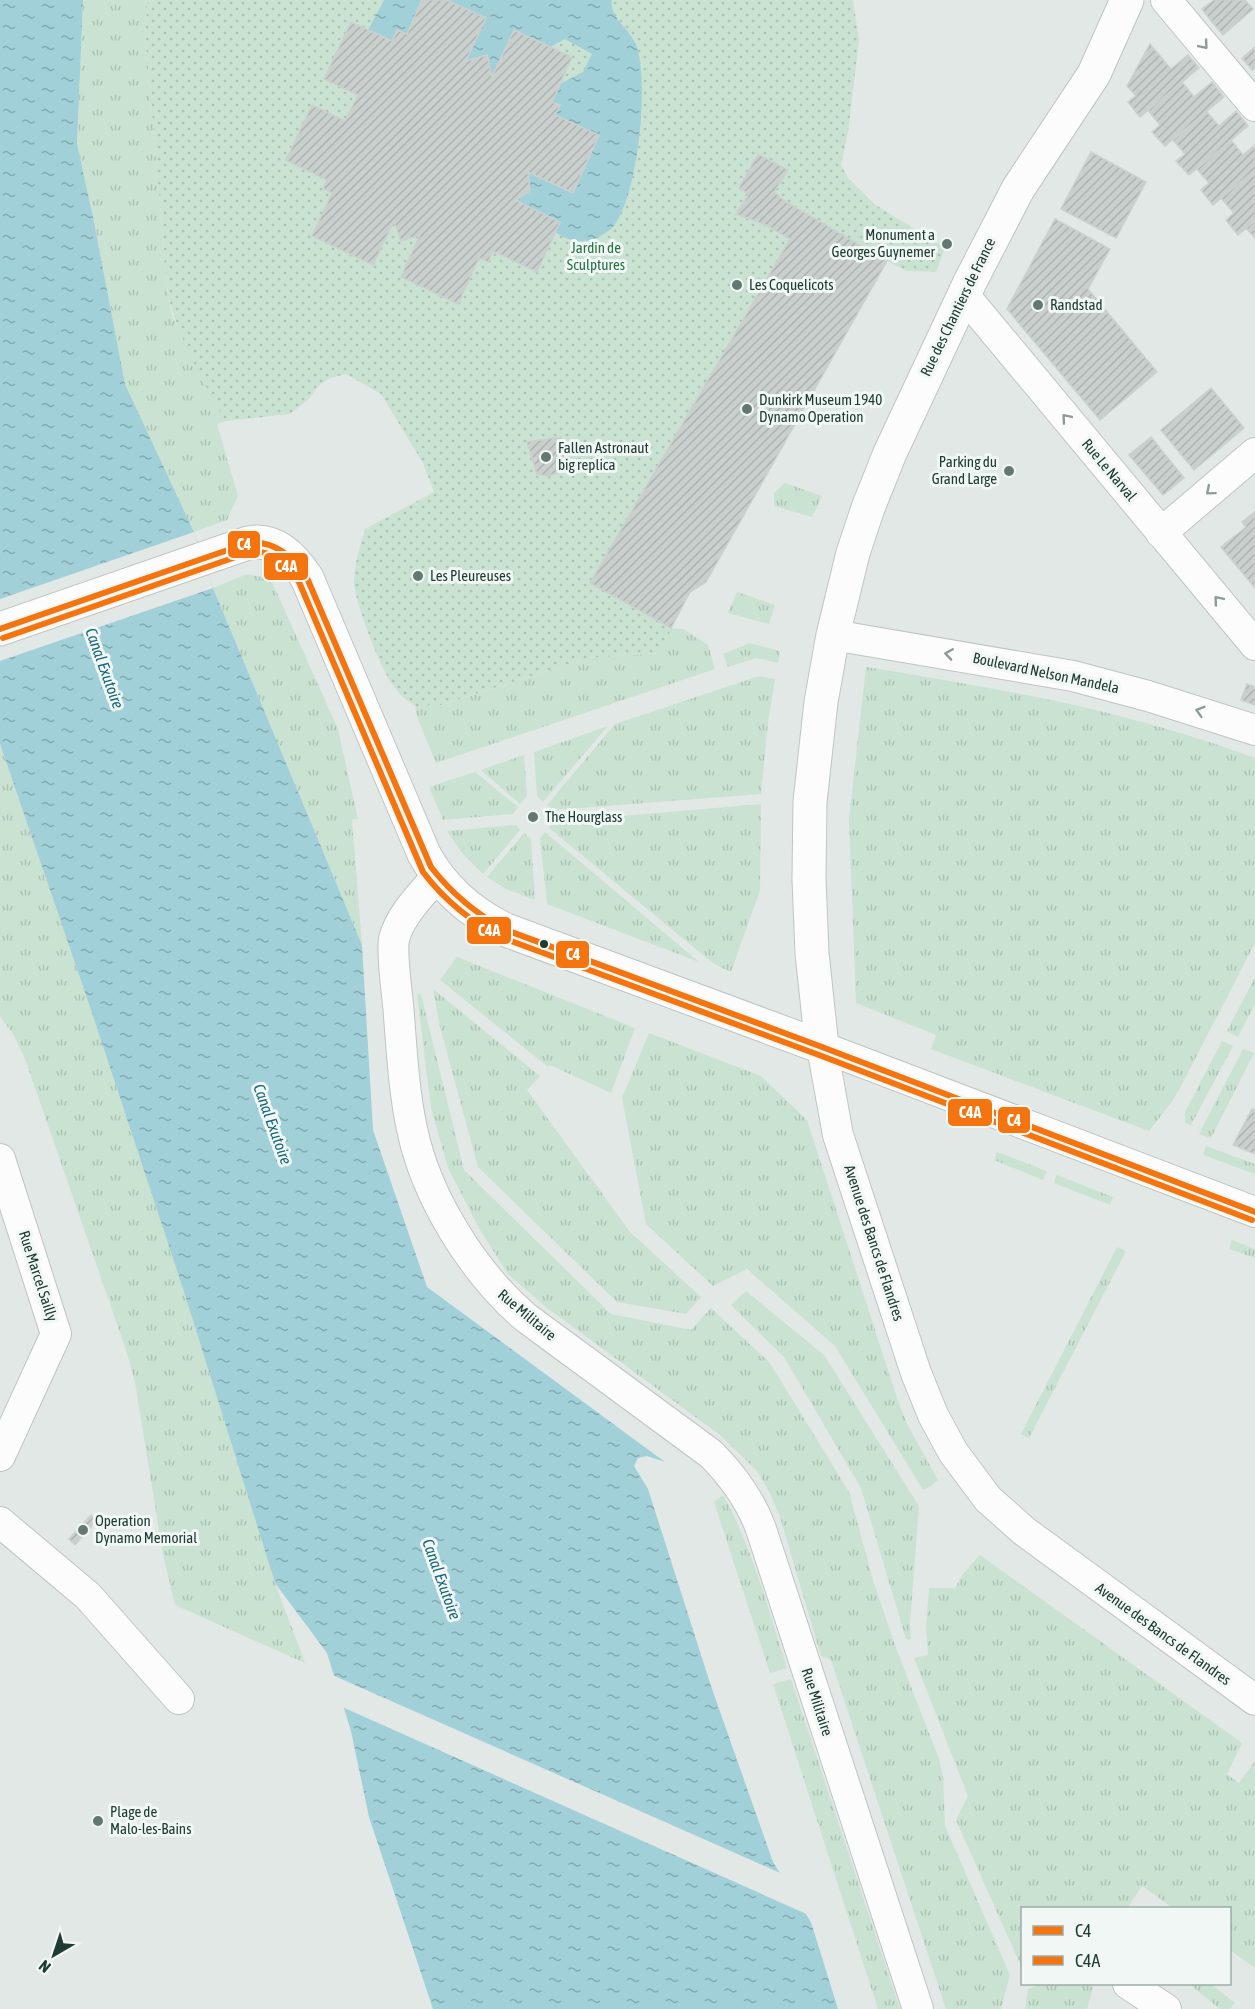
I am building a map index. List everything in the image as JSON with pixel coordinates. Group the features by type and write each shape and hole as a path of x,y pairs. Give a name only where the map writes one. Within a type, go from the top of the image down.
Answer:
{"street":[{"name":"Rue des Chantiers de France","path":"833,635 851,561 878,482 907,413 1018,189 1094,74 1127,0"},
{"path":"1167,0 1255,106"},
{"name":"Rue Le Narval","path":"964,295 1255,645"},
{"path":"1161,532 1255,453"},
{"path":"0,629 240,546 257,541 270,543 292,558 307,578 420,845 437,876 455,896 489,922 1255,1212"},
{"name":"Boulevard Nelson Mandela","path":"833,635 1073,676 1148,696 1255,730"},
{"name":"Avenue des Bancs de Flandres","path":"833,635 820,702 810,801 809,879 812,944 822,1047 838,1135 920,1384 933,1415 953,1452 988,1499 1024,1531 1255,1700"},
{"name":"Rue Militaire","path":"437,876 406,916 394,940 406,1097 416,1147 429,1180 444,1212 464,1245 501,1296 525,1317 711,1454 743,1490 761,1529 918,2009"},
{"name":"Rue Marcel Sailly","path":"0,1456 56,1334 4,1171"},
{"path":"0,1522 88,1596 179,1699"},
{"path":"1131,1985 1166,2009"}],"green space":[{"path":"83,0 148,0 145,32 168,295 173,318 237,419 217,424 238,496 227,520 194,532 125,384 77,144"},
{"name":"Jardin de Sculptures","path":"148,0 853,0 859,40 848,132 841,165 848,178 874,204 945,248 936,272 907,271 887,261 706,582 690,592 659,653 587,658 438,706 436,703 428,705 430,711 424,710 404,698 388,677 355,592 356,562 365,529 434,492 423,463 381,394 346,374 330,378 318,386 309,399 290,414 225,421 192,360 178,328 168,295 145,32"},
{"path":"785,483 822,496 812,517 774,506 774,493"},
{"path":"247,574 272,582 338,729 358,819 352,819 362,945 213,588"},
{"path":"737,592 775,605 769,624 728,613"},
{"path":"671,628 683,629 708,645 715,669 436,763 417,717 415,706 429,710 428,705 437,703 439,706 587,658 659,653"},
{"path":"750,643 780,651 778,663 756,658 728,667 723,654"},
{"path":"866,667 1014,693 1111,714 1207,741 1255,758 1255,943 1180,1088 1149,1131 931,1049 936,1035 856,1003 849,819"},
{"path":"759,676 775,679 761,794 554,810 547,805 615,724"},
{"path":"608,726 543,802 537,796 534,752"},
{"path":"0,744 185,1295 275,1583 305,1663 175,1605 163,1555 135,1382 127,1353 25,1059 13,1034 0,1016"},
{"path":"524,755 527,796 520,804 481,770"},
{"path":"475,772 518,807 513,814 443,820 429,787"},
{"path":"761,804 760,890 731,972 714,964 549,828 554,822"},
{"path":"516,825 520,830 483,874 462,853 447,831"},
{"path":"545,832 699,962 547,904 540,838"},
{"path":"524,833 531,839 535,900 506,889 487,877"},
{"path":"457,957 635,1028 611,1093 550,1065 548,1067 440,980"},
{"path":"1255,977 1255,1004 1238,1037 1227,1031"},
{"path":"433,989 540,1076 527,1090 630,1232 701,1297 686,1314 617,1302 478,1167 440,1027"},
{"path":"417,994 421,994 464,1170 611,1314 691,1330 711,1308 770,1363 849,1492 874,1583 896,1648 939,1759 943,1775 945,1826 1010,1975 1001,2009 946,2009 831,1660 821,1656 780,1517 757,1471 720,1435 547,1308 508,1274 480,1230 448,1168 431,1108"},
{"path":"649,1033 761,1076 807,1120 898,1401 907,1424 938,1480 931,1486 923,1490 835,1346 747,1269 713,1286 646,1224 622,1098"},
{"path":"1222,1041 1233,1046 1191,1125 1185,1123 1185,1112"},
{"path":"1243,1049 1254,1053 1211,1138 1199,1134"},
{"path":"1206,1146 1255,1164 1255,1174 1203,1155"},
{"path":"997,1152 1047,1171 1043,1180 994,1160"},
{"path":"1057,1175 1113,1197 1110,1205 1054,1183"},
{"path":"1232,1240 1255,1249 1255,1258 1229,1249"},
{"path":"1117,1247 1126,1251 1029,1438 1021,1434"},
{"path":"746,1291 824,1355 919,1506 910,1624 911,1639 909,1640 906,1639 861,1488 784,1357 731,1305"},
{"path":"723,1495 751,1558 787,1668 770,1673 714,1502"},
{"path":"980,1555 1242,1743 1227,1774 1239,1783 1255,1761 1255,1968 1231,1951 1231,1907 1172,1907 1142,1886 1129,1907 1021,1907 1021,1966 956,1820 968,1796 914,1658 928,1655 926,1627 929,1588 955,1588 963,1574"},
{"path":"791,1679 900,2009 878,2009 773,1684"},
{"path":"1038,1985 1089,1985 1093,1988 1087,2009 1025,2009 1028,1989"},
{"path":"1190,1985 1212,1985 1235,2003 1230,2009 1220,2009"}],"water":[{"name":"Canal Exutoire","path":"0,0 83,0 77,144 125,384 194,532 213,588 362,945 373,1130 427,1287 665,1462 647,1456 638,1458 634,1466 648,1489 711,1686 773,1862 811,1922 838,2009 433,2009 369,1817 351,1731 327,1653 275,1583 185,1295 0,744"},
{"path":"384,0 422,0 407,34 397,30 392,41 368,30"},
{"path":"447,0 612,0 615,16 630,34 637,47 642,95 638,144 629,192 622,212 608,231 596,238 584,241 566,238 555,232 560,222 515,200 530,191 528,172 573,192 599,136 555,115 560,105 552,102 560,84 583,72 592,54 565,39 550,47 514,30 492,77 487,55 466,61 486,18"}],"pier":[{"path":"194,532 213,588 0,661 0,599"},
{"path":"330,1674 785,1875 811,1916 340,1706"}],"building":[{"path":"422,0 447,0 486,18 466,61 487,55 492,77 514,30 572,57 552,102 560,105 555,115 599,135 573,193 528,172 530,191 515,200 560,222 537,272 493,251 488,262 479,258 458,304 401,277 420,235 401,241 394,221 373,265 312,236 332,193 323,188 327,180 286,160 312,105 345,121 358,95 324,79 351,22 392,41 397,30 407,34"},
{"path":"1214,0 1240,0 1212,22 1202,9"},
{"path":"1240,0 1245,0 1253,9 1223,35 1212,22"},
{"path":"1150,44 1171,69 1188,55 1199,68 1140,117 1128,102 1136,96 1127,86"},
{"path":"1255,47 1255,68 1252,70 1242,58"},
{"path":"1182,82 1194,97 1212,82 1224,97 1165,146 1152,132 1160,125 1148,110"},
{"path":"1236,111 1248,126 1189,175 1176,161 1185,154 1173,140 1207,112 1219,126"},
{"path":"1231,140 1243,155 1255,145 1255,170 1213,205 1201,190 1209,183 1197,169"},
{"path":"1091,152 1146,182 1116,238 1061,209"},
{"name":"Dunkirk Museum 1940 Dynamo Operation","path":"758,154 788,170 774,192 786,202 887,261 706,582 690,592 671,628 590,583 790,239 766,225 736,214 749,194 739,188"},
{"path":"1255,170 1255,221 1238,235 1226,220 1234,213 1221,198"},
{"path":"1055,219 1110,249 1088,289 1157,372 1100,420 1007,309"},
{"path":"1255,221 1255,238 1246,228"},
{"path":"1211,388 1244,428 1194,470 1161,430"},
{"path":"561,437 566,466 558,473 548,476 537,474 527,442"},
{"path":"1151,437 1184,478 1163,495 1129,455"},
{"path":"1255,512 1255,588 1221,547 1246,527 1242,522"},
{"path":"1247,684 1255,687 1255,705 1241,700"},
{"path":"1252,1109 1255,1110 1255,1154 1233,1145"},
{"name":"Operation Dynamo Memorial","path":"91,1515 97,1520 75,1545 69,1539"}],"transit line":[{"name":"C4","path":"0,629 248,543 275,547 289,557 307,578 431,867 456,895 485,917 506,930 822,1047 1255,1212"},
{"name":"C4A","path":"3,638 250,552 266,553 284,564 299,582 423,872 459,910 480,925 503,938 819,1055 1252,1220"}],"place":[{"name":"Monument a Georges Guynemer","path":"947,244"},
{"name":"Les Coquelicots","path":"737,285"},
{"name":"Randstad","path":"1038,305"},
{"name":"Dunkirk Museum 1940 Dynamo Operation","path":"747,409"},
{"name":"Fallen Astronaut big replica","path":"546,457"},
{"name":"Parking du Grand Large","path":"1009,471"},
{"name":"Les Pleureuses","path":"418,576"},
{"name":"The Hourglass","path":"533,817"},
{"name":"Operation Dynamo Memorial","path":"83,1530"},
{"name":"Plage de Malo-les-Bains","path":"98,1821"}]}
